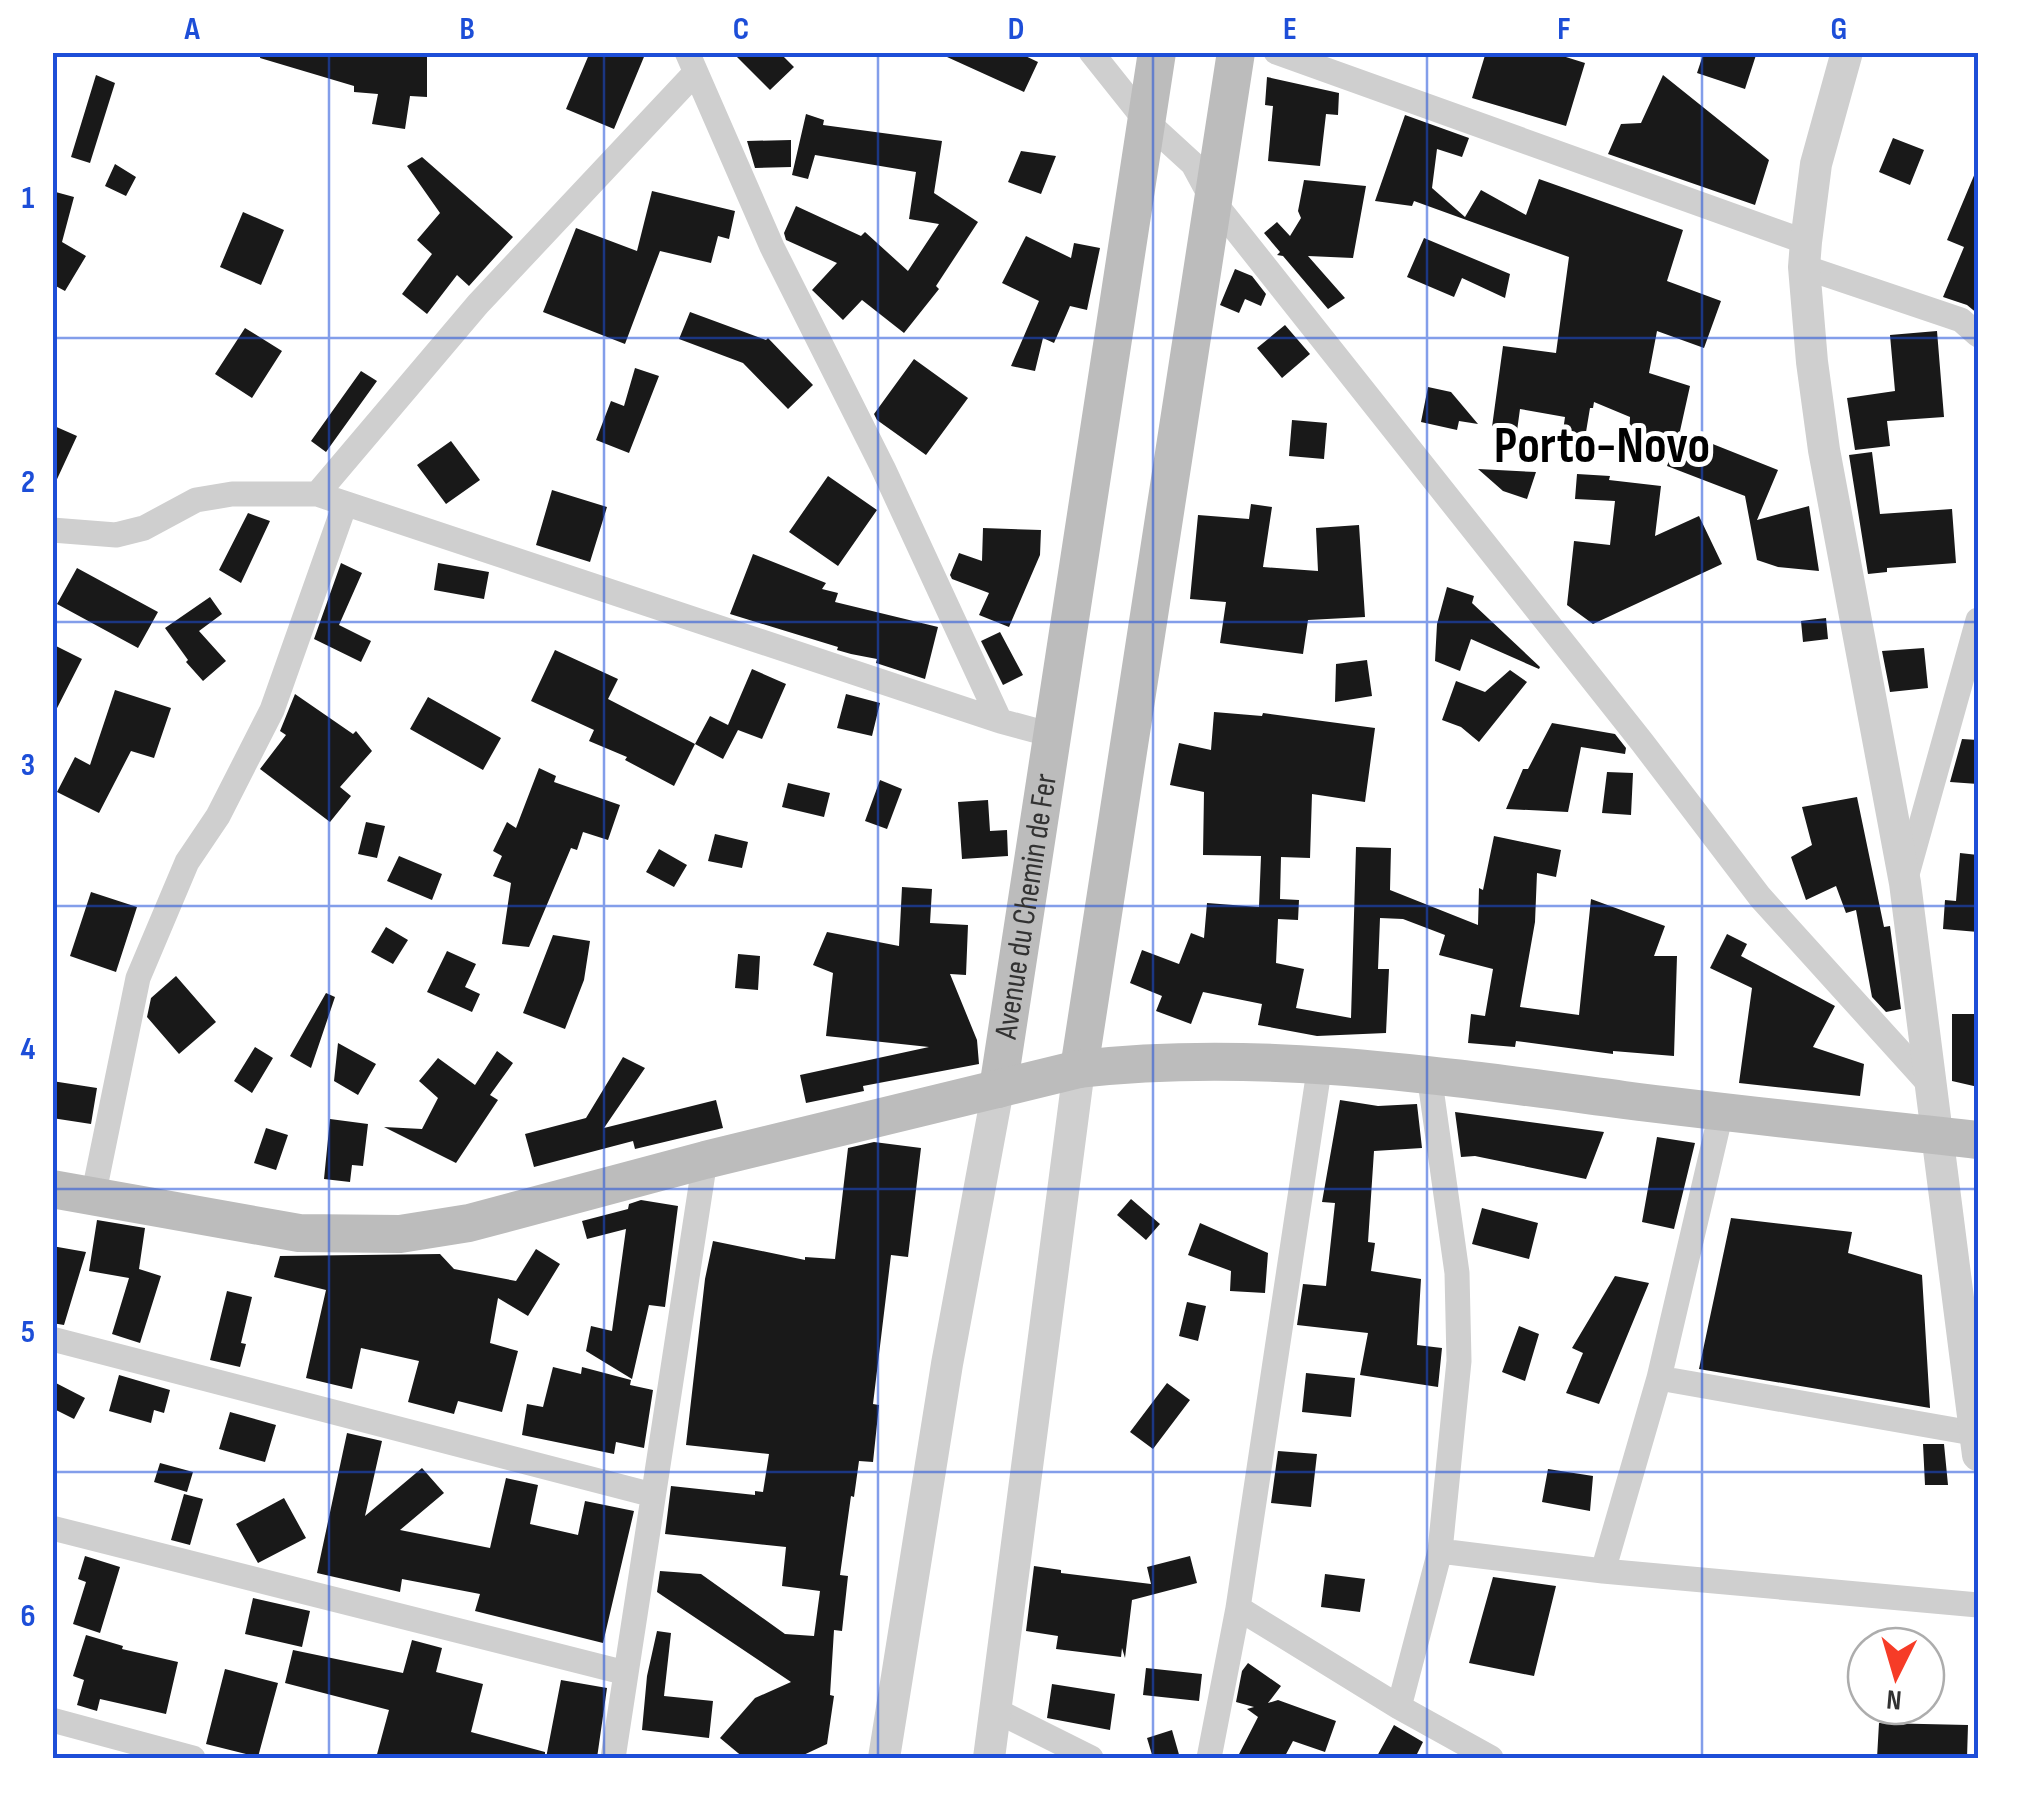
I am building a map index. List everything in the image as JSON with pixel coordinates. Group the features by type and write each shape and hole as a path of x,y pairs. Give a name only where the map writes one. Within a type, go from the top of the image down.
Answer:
{"main road":[{"name":"Avenue du Chemin de Fer","path":"998,1089 1156,52"},
{"path":"1079,1069 1236,52"},
{"path":"52,1189 299,1232 400,1234 468,1223 705,1160 1079,1069 1168,1062 1320,1064 1429,1074 1978,1140"}],"street":[{"path":"1091,52 1146,121 1194,164 1213,201 1642,742 1760,897 1932,1087"},
{"path":"1276,52 1805,254 1960,320 1978,335"},
{"path":"1659,1378 1978,1441 1905,883 1824,450 1812,362 1805,254 1816,164 1847,52"},
{"path":"318,494 478,304 691,63 772,247 883,468 1000,721"},
{"path":"52,530 116,535 144,528 196,500 232,494 318,494 1052,735"},
{"path":"94,1197 128,1017 142,966 187,862 218,816 272,710 345,504"},
{"path":"1905,883 1978,620"},
{"path":"1209,1758 1238,1608 1320,1064"},
{"path":"989,1758 1079,1069"},
{"path":"1399,1707 1440,1550 1459,1361 1457,1273 1429,1074"},
{"name":"Avenue du Chemin de Fer","path":"884,1758 947,1364 998,1089"},
{"path":"1603,1571 1659,1378 1721,1112"},
{"path":"613,1758 705,1160"},
{"path":"52,1339 654,1494"},
{"path":"52,1528 626,1673"},
{"path":"1440,1550 1603,1571 1978,1605"},
{"path":"1238,1608 1490,1758"},
{"path":"998,1711 1091,1758"},
{"path":"52,1720 193,1758"}],"building":[{"path":"261,52 427,52 427,97 410,96 405,129 372,124 378,94 354,92 354,86 260,58"},
{"path":"590,52 646,52 614,129 566,109"},
{"path":"732,52 779,52 794,67 770,90"},
{"path":"936,52 1017,52 1038,62 1024,92"},
{"path":"1486,52 1550,52 1585,63 1566,126 1472,98"},
{"path":"1704,52 1757,52 1745,89 1697,73"},
{"path":"96,75 115,83 90,163 71,157"},
{"path":"1663,75 1769,160 1755,205 1608,154 1621,124 1641,123"},
{"path":"1267,77 1339,93 1338,115 1326,114 1320,166 1268,161 1273,106 1265,105"},
{"path":"806,114 824,120 823,125 942,141 934,193 978,222 936,286 939,289 904,333 862,300 843,320 812,290 837,263 786,240 784,233 796,206 861,236 865,232 908,271 939,224 909,219 916,172 815,155 808,179 792,175"},
{"path":"1405,115 1469,138 1462,157 1437,149 1432,188 1465,217 1481,190 1526,215 1539,179 1683,230 1667,281 1721,301 1704,348 1657,331 1649,373 1690,386 1680,431 1778,470 1757,520 1809,506 1819,571 1778,567 1757,560 1745,496 1667,466 1677,440 1629,439 1630,417 1594,402 1585,438 1562,438 1565,417 1520,409 1517,431 1492,427 1503,346 1556,353 1569,257 1414,201 1412,206 1375,201"},
{"path":"1893,138 1924,150 1910,185 1879,172"},
{"path":"791,140 791,167 755,168 747,141"},
{"path":"1021,151 1056,156 1041,194 1008,182"},
{"path":"422,157 513,237 469,286 457,275 427,314 402,294 432,254 417,240 440,213 407,166"},
{"path":"115,164 136,177 126,196 105,186"},
{"path":"1978,166 1978,314 1967,305 1943,297 1964,247 1947,240"},
{"path":"1304,180 1366,186 1353,258 1308,256 1345,298 1328,309 1283,256 1277,255 1280,252 1264,233 1277,222 1290,236 1301,218 1298,211"},
{"path":"52,191 74,197 62,242 86,256 65,291 52,284"},
{"path":"652,191 735,211 729,239 718,236 711,263 660,251 625,344 543,312 576,228 637,251"},
{"path":"243,212 284,230 261,285 220,267"},
{"path":"1026,236 1071,258 1074,243 1100,248 1087,310 1070,306 1054,343 1043,338 1035,371 1011,366 1039,301 1002,283"},
{"path":"1424,238 1510,274 1505,298 1462,278 1454,297 1407,277"},
{"path":"1235,269 1252,276 1266,294 1261,306 1245,299 1239,313 1220,305"},
{"path":"690,312 768,338 813,385 788,409 743,363 679,339"},
{"path":"1285,325 1310,354 1282,378 1257,348"},
{"path":"245,328 282,351 252,398 215,374"},
{"path":"1937,331 1944,417 1887,421 1890,446 1855,450 1847,398 1895,391 1890,335"},
{"path":"914,359 968,398 926,455 874,414"},
{"path":"635,368 659,376 629,453 596,440 611,401 624,406"},
{"path":"361,371 377,381 326,452 311,441"},
{"path":"1428,387 1451,392 1478,424 1459,421 1457,430 1421,422"},
{"path":"1292,420 1327,423 1324,459 1289,456"},
{"path":"52,425 77,436 52,490"},
{"path":"451,441 480,480 446,504 417,465"},
{"path":"1872,452 1880,514 1952,509 1956,563 1887,568 1887,572 1868,574 1849,455"},
{"path":"1478,469 1536,472 1527,499 1503,491"},
{"path":"1577,474 1661,486 1655,536 1699,516 1722,564 1593,624 1567,605 1574,541 1610,545 1615,501 1575,499"},
{"path":"828,476 877,510 838,566 789,532"},
{"path":"552,490 607,507 590,562 536,545"},
{"path":"1251,504 1272,507 1263,567 1318,571 1316,528 1359,525 1365,617 1308,620 1303,654 1220,643 1226,602 1190,599 1198,515 1249,519"},
{"path":"248,513 270,521 241,583 219,570"},
{"path":"983,528 1041,530 1040,555 1009,627 979,615 989,593 950,575 959,553 982,561"},
{"path":"753,554 826,583 822,589 838,593 835,602 938,627 925,679 876,663 877,659 837,650 838,647 730,614"},
{"path":"341,563 362,573 339,625 371,641 361,662 314,639"},
{"path":"438,563 489,572 484,599 434,590"},
{"path":"77,568 158,612 138,648 57,604"},
{"path":"1447,587 1474,596 1472,603 1539,669 1471,639 1460,671 1435,661 1437,624"},
{"path":"210,597 222,614 199,631 226,661 203,681 165,628"},
{"path":"1826,618 1828,639 1803,642 1801,621"},
{"path":"1000,632 1023,675 1003,685 981,641"},
{"path":"52,644 82,659 52,718"},
{"path":"1924,648 1928,688 1890,692 1882,651"},
{"path":"555,650 618,679 608,699 695,744 674,786 625,760 627,757 589,741 594,730 531,701"},
{"path":"1367,660 1372,696 1335,702 1336,664"},
{"path":"752,669 786,684 762,739 738,730 723,759 695,744 710,716 728,725"},
{"path":"1510,670 1527,682 1479,742 1461,727 1442,720 1456,681 1485,692"},
{"path":"115,690 171,708 154,758 131,751 99,813 57,792 75,757 90,765"},
{"path":"295,694 353,734 356,731 372,751 340,787 351,796 330,822 260,769 286,735 280,731"},
{"path":"846,694 880,703 872,736 837,728"},
{"path":"428,697 501,738 483,770 410,729"},
{"path":"1214,712 1262,716 1263,713 1375,728 1365,802 1312,794 1310,858 1281,857 1280,899 1299,900 1298,920 1278,919 1276,963 1304,969 1296,1008 1351,1018 1356,847 1391,848 1390,890 1478,925 1479,888 1483,890 1494,836 1561,850 1556,877 1537,873 1535,922 1520,1007 1579,1015 1591,899 1665,926 1654,956 1677,956 1674,1056 1613,1054 1516,1041 1515,1047 1468,1043 1471,1014 1485,1016 1493,969 1439,955 1445,935 1403,919 1380,918 1378,969 1389,969 1386,1033 1317,1036 1258,1025 1262,1004 1203,992 1191,1024 1156,1011 1162,996 1130,983 1142,950 1179,964 1191,933 1204,938 1207,903 1259,907 1261,856 1203,855 1204,792 1170,785 1179,743 1211,750"},
{"path":"1552,723 1615,734 1626,748 1625,754 1581,747 1568,812 1506,809 1523,769 1528,769"},
{"path":"1962,739 1978,740 1978,784 1950,782"},
{"path":"539,768 556,776 554,782 620,805 608,840 583,832 577,850 571,848 529,947 502,944 511,883 493,876 502,856 493,851 507,822 516,828"},
{"path":"1607,772 1633,773 1631,815 1602,813"},
{"path":"880,780 902,789 887,829 865,821"},
{"path":"788,783 830,793 824,817 782,807"},
{"path":"1857,797 1884,927 1890,926 1901,1009 1886,1012 1872,997 1856,910 1846,913 1836,886 1806,900 1791,857 1812,845 1802,807"},
{"path":"988,800 990,831 1007,830 1008,856 962,859 958,802"},
{"path":"366,822 385,826 377,858 358,854"},
{"path":"715,834 748,842 742,868 708,861"},
{"path":"659,849 687,865 674,887 646,872"},
{"path":"1960,853 1978,855 1978,932 1943,929 1945,900 1956,901"},
{"path":"399,856 442,874 432,900 387,881"},
{"path":"902,887 932,889 930,923 968,925 966,975 950,974 977,1040 979,1064 863,1086 864,1091 806,1103 800,1075 929,1047 826,1036 833,973 813,965 827,932 899,946"},
{"path":"91,892 137,907 116,972 70,956"},
{"path":"386,927 408,940 393,964 371,952"},
{"path":"1727,934 1747,944 1741,956 1835,1006 1813,1047 1864,1064 1860,1096 1739,1083 1752,988 1710,968"},
{"path":"553,935 590,941 584,980 565,1029 523,1013"},
{"path":"447,951 476,964 465,987 480,994 472,1012 427,992"},
{"path":"738,954 760,956 758,990 735,988"},
{"path":"176,976 216,1022 179,1054 147,1017 151,998"},
{"path":"326,993 335,997 311,1068 290,1056"},
{"path":"1952,1014 1978,1014 1978,1087 1952,1081"},
{"path":"338,1043 376,1064 358,1095 334,1081"},
{"path":"255,1047 273,1058 252,1093 234,1081"},
{"path":"497,1051 513,1063 490,1095 498,1100 456,1163 384,1127 422,1129 438,1098 419,1081 438,1058 475,1085"},
{"path":"623,1057 645,1068 604,1128 716,1100 723,1128 635,1149 633,1141 534,1167 525,1134 586,1118"},
{"path":"52,1081 97,1088 91,1124 52,1118"},
{"path":"1340,1100 1378,1106 1417,1104 1422,1148 1374,1151 1368,1242 1375,1243 1371,1271 1421,1279 1417,1345 1442,1348 1438,1387 1360,1375 1368,1333 1297,1325 1303,1284 1326,1286 1335,1203 1322,1202"},
{"path":"1455,1112 1604,1132 1586,1179 1475,1156 1461,1157"},
{"path":"330,1119 368,1124 363,1166 352,1165 350,1182 324,1179"},
{"path":"266,1128 288,1135 276,1170 254,1163"},
{"path":"1657,1137 1695,1143 1674,1229 1642,1222"},
{"path":"874,1142 921,1148 908,1257 891,1255 873,1404 879,1405 873,1462 859,1461 854,1497 851,1496 840,1575 848,1576 842,1631 834,1630 830,1695 834,1696 827,1744 797,1758 744,1758 720,1738 755,1698 791,1682 657,1592 660,1571 701,1574 785,1634 814,1636 820,1591 782,1586 786,1547 665,1534 671,1486 755,1495 755,1491 763,1492 769,1454 686,1445 713,1241 805,1260 835,1259 848,1148"},
{"path":"1131,1199 1160,1224 1146,1240 1117,1215"},
{"path":"641,1200 678,1206 665,1307 649,1305 632,1379 586,1351 591,1326 612,1331 626,1229 587,1239 582,1221 628,1209 629,1204"},
{"path":"1482,1208 1538,1223 1529,1259 1472,1244"},
{"path":"1731,1218 1852,1232 1848,1253 1922,1275 1930,1408 1699,1369"},
{"path":"97,1220 145,1228 139,1269 161,1276 140,1343 112,1334 129,1278 89,1271"},
{"path":"1200,1223 1268,1253 1265,1293 1230,1291 1231,1271 1188,1255"},
{"path":"52,1246 86,1252 64,1325 52,1323"},
{"path":"536,1249 560,1264 528,1316 498,1298 490,1343 518,1351 502,1412 458,1401 454,1414 408,1402 419,1361 361,1348 352,1389 306,1378 326,1290 274,1277 280,1256 440,1254 454,1269 516,1281"},
{"path":"1615,1276 1649,1283 1599,1404 1566,1393 1583,1353 1572,1348"},
{"path":"227,1291 252,1297 241,1343 246,1344 240,1367 210,1360"},
{"path":"1187,1302 1206,1306 1198,1341 1179,1336"},
{"path":"1519,1326 1539,1334 1525,1381 1502,1372"},
{"path":"553,1367 581,1374 582,1367 653,1390 644,1448 616,1442 614,1454 522,1435 527,1404 543,1407"},
{"path":"1306,1373 1355,1378 1351,1417 1302,1412"},
{"path":"119,1375 170,1390 164,1413 154,1410 151,1423 109,1411"},
{"path":"52,1381 85,1398 74,1419 52,1408"},
{"path":"1167,1383 1190,1400 1153,1449 1130,1432"},
{"path":"230,1412 276,1425 265,1462 219,1449"},
{"path":"347,1433 382,1441 365,1516 422,1468 444,1493 400,1530 490,1548 506,1478 538,1485 530,1524 578,1535 585,1501 634,1511 603,1643 475,1611 480,1594 402,1579 400,1592 317,1573"},
{"path":"1923,1444 1944,1444 1948,1485 1925,1485"},
{"path":"1278,1451 1317,1454 1311,1507 1271,1503"},
{"path":"160,1463 193,1472 187,1492 154,1482"},
{"path":"1548,1469 1593,1476 1590,1511 1542,1502"},
{"path":"184,1494 203,1499 190,1545 171,1540"},
{"path":"284,1498 306,1538 258,1563 236,1524"},
{"path":"85,1556 120,1567 100,1633 73,1624 86,1582 78,1579"},
{"path":"1190,1556 1197,1583 1132,1600 1125,1658 1122,1648 1121,1657 1056,1649 1058,1636 1026,1631 1034,1566 1151,1584 1147,1567"},
{"path":"1325,1574 1365,1579 1360,1612 1321,1607"},
{"path":"1493,1577 1556,1586 1534,1676 1469,1663"},
{"path":"253,1598 310,1611 302,1647 245,1634"},
{"path":"657,1631 671,1633 664,1696 713,1701 709,1738 642,1730 647,1676"},
{"path":"86,1635 123,1646 122,1649 178,1662 166,1714 100,1699 97,1711 77,1705 84,1680 73,1676"},
{"path":"412,1640 442,1648 436,1672 483,1684 471,1732 545,1752 545,1758 376,1758 389,1710 285,1683 293,1650 403,1673"},
{"path":"1248,1663 1281,1686 1268,1703 1278,1700 1336,1721 1325,1752 1293,1741 1284,1758 1237,1758 1258,1717 1247,1709 1254,1707 1236,1702 1242,1671"},
{"path":"1146,1668 1202,1674 1199,1701 1143,1695"},
{"path":"225,1669 278,1683 258,1757 206,1744"},
{"path":"561,1680 607,1688 597,1758 546,1758"},
{"path":"1052,1684 1115,1694 1110,1730 1047,1718"},
{"path":"1394,1725 1423,1742 1415,1758 1376,1758"},
{"path":"1968,1725 1967,1758 1877,1758 1879,1726"},
{"path":"1172,1730 1180,1758 1153,1758 1147,1738"}],"district":[{"name":"Porto-Novo","path":"1602,446"}]}
